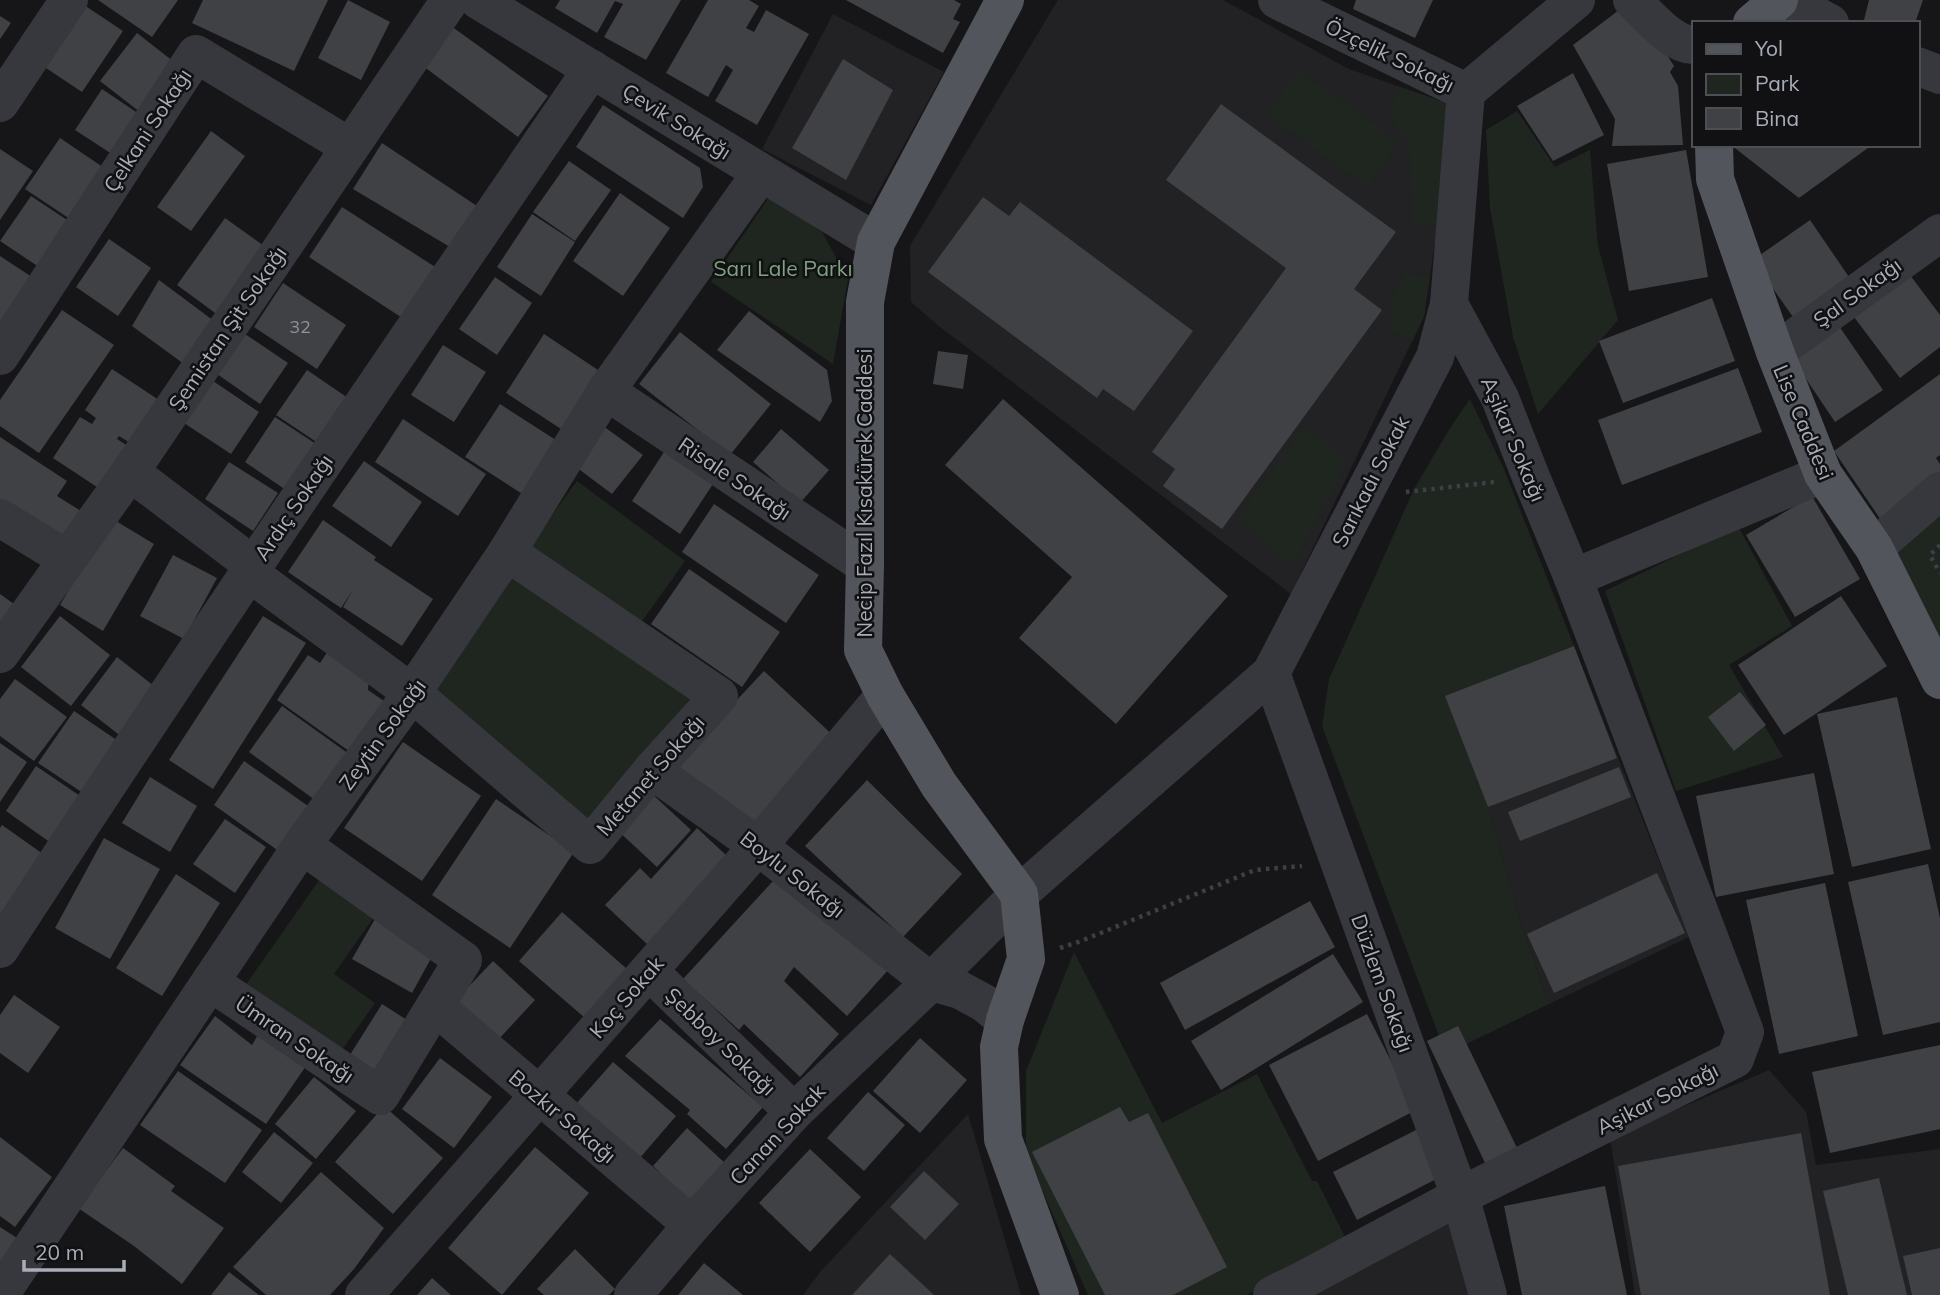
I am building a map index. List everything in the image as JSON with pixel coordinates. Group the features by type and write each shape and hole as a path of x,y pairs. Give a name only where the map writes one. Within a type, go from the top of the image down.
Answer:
{"main road":[{"name":"Necip Fazıl Kısakürek Caddesi","path":"1005,0 876,242 865,302 863,650 885,695 939,786 1019,894"},
{"path":"1754,21 1779,0"},
{"name":"Lise Caddesi","path":"1714,147 1715,179 1775,352 1823,474 1874,548 1940,680"},
{"path":"1019,894 1026,959 1004,1020 999,1047 1003,1139 1060,1295"}],"street":[{"path":"0,103 69,0"},
{"name":"Şemistan Şit Sokağı","path":"0,654 130,472 450,0"},
{"name":"Çevik Sokağı","path":"478,0 876,242"},
{"name":"Özçelik Sokağı","path":"1277,0 1466,92"},
{"path":"1466,92 1576,0"},
{"path":"1632,0 1662,29 1686,45 1692,45"},
{"path":"1787,0 1826,21"},
{"name":"Çelkani Sokağı","path":"0,356 196,54 350,147"},
{"path":"1919,67 1940,75"},
{"name":"Ardıç Sokağı","path":"0,949 251,568 592,69"},
{"name":"Sarıkadı Sokak","path":"1019,894 1271,673 1434,357 1449,304 1466,92"},
{"name":"Zeytin Sokağı","path":"1,1295 302,845 412,693 508,551 606,391 761,173"},
{"name":"Şal Sokağı","path":"1775,352 1940,233"},
{"name":"Aşikar Sokağı","path":"1272,1295 1460,1196 1735,1059 1745,1032 1573,578 1500,398 1449,304"},
{"name":"Risale Sokağı","path":"606,391 865,565"},
{"name":"Metanet Sokağı","path":"130,472 412,693 590,845 652,770 719,696 508,551"},
{"path":"1573,578 1823,474"},
{"path":"1874,548 1940,491"},
{"path":"0,518 68,559"},
{"name":"Düzlem Sokağı","path":"1271,673 1460,1196 1488,1295"},
{"name":"Koç Sokak","path":"364,1295 758,846 885,695"},
{"name":"Boylu Sokağı","path":"652,770 758,846 931,982"},
{"path":"302,845 463,960 435,1006"},
{"name":"Canan Sokak","path":"633,1295 794,1112 1019,894"},
{"name":"Şebboy Sokağı","path":"649,971 794,1112"},
{"name":"Ümran Sokağı","path":"210,982 380,1096 435,1006"},
{"path":"931,982 960,990 984,1003 1004,1020"},
{"name":"Bozkır Sokağı","path":"435,1006 692,1225"}],"path":[{"path":"1362,498 1531,477"},
{"path":"1940,545 1930,555 1940,573"},
{"path":"1026,959 1081,941 1255,870 1340,863"}],"shaded area":[{"path":"1058,0 1223,0 1349,69 1455,106 1424,316 1291,594 940,327 911,302 910,246"},
{"path":"833,14 944,72 871,205 762,149"},
{"path":"1574,646 1689,937 1549,1004 1522,927 1488,807 1445,696"},
{"path":"1769,1070 1806,1112 1816,1165 1940,1149 1940,1295 1635,1295 1610,1138"},
{"path":"968,1114 1021,1295 803,1295 820,1272"},
{"path":"1478,1194 1504,1295 1301,1295"}],"green space":[{"path":"1298,70 1399,142 1367,187 1267,115"},
{"path":"1400,87 1455,106 1437,226 1413,224 1409,146 1389,112"},
{"path":"1517,111 1555,167 1590,150 1598,246 1618,320 1538,414 1513,337 1490,208 1486,130"},
{"name":"Sarı Lale Parkı","path":"770,196 822,232 848,279 833,364 711,282"},
{"path":"1405,273 1430,277 1424,316 1412,342 1390,329 1391,301"},
{"path":"1470,399 1504,469 1574,646 1446,696 1488,807 1522,927 1549,1004 1462,1046 1444,1049 1322,726 1329,679 1414,489"},
{"path":"1304,426 1347,461 1293,566 1237,519"},
{"path":"577,481 685,561 635,631 526,551"},
{"path":"1940,507 1940,658 1887,553"},
{"path":"1738,526 1792,626 1729,665 1783,757 1676,791 1605,591"},
{"path":"510,568 704,700 590,831 428,694"},
{"path":"322,876 376,914 334,974 375,1003 337,1057 242,990"},
{"path":"1074,952 1162,1123 1257,1074 1312,1181 1317,1181 1348,1243 1247,1295 1088,1295 1026,1153 1026,1071"}],"building":[{"path":"98,0 178,0 152,37"},
{"path":"203,0 328,0 294,71 192,23"},
{"path":"348,0 390,22 361,80 318,58"},
{"path":"560,0 681,0 646,60 604,37 623,4 615,1 597,33 555,8"},
{"path":"708,0 749,0 759,6 746,28 754,32 766,10 809,34 757,125 715,101 733,70 726,65 708,97 666,73"},
{"path":"846,0 954,0 961,4 953,19 960,22 943,53"},
{"path":"1356,0 1433,0 1415,38 1353,9"},
{"path":"1869,0 1923,0 1916,21 1864,20"},
{"path":"81,3 123,31 82,92 40,64"},
{"path":"1623,7 1659,42 1674,66 1670,72 1678,86 1683,145 1612,146 1615,119 1573,45"},
{"path":"0,16 11,23 0,39"},
{"path":"444,21 548,96 518,137 415,60"},
{"path":"137,33 183,69 145,116 100,81"},
{"path":"843,59 893,90 846,180 792,148"},
{"path":"1573,73 1604,135 1553,161 1517,106"},
{"path":"102,89 145,118 118,158 75,130"},
{"path":"1221,104 1396,232 1354,289 1382,310 1222,529 1163,486 1175,469 1152,452 1286,268 1166,180"},
{"path":"603,105 700,168 703,187 683,218 576,147"},
{"path":"211,131 245,156 191,231 157,207"},
{"path":"60,138 113,174 79,225 25,189"},
{"path":"382,143 480,208 455,250 353,189"},
{"path":"1734,147 1869,147 1799,198"},
{"path":"0,149 33,171 0,220"},
{"path":"1686,150 1708,277 1629,291 1607,164"},
{"path":"569,161 611,190 575,241 533,212"},
{"path":"620,193 670,228 623,296 573,261"},
{"path":"31,196 73,224 42,269 0,241"},
{"path":"983,197 1009,216 1020,202 1193,331 1134,411 1103,389 1097,398 928,272"},
{"path":"342,207 443,272 410,323 309,257"},
{"path":"532,214 575,242 541,296 497,267"},
{"path":"225,218 271,251 222,318 177,285"},
{"path":"1810,220 1849,277 1793,317 1753,260"},
{"path":"109,239 151,268 118,316 76,287"},
{"path":"0,256 35,279 0,321"},
{"path":"1910,275 1940,315 1940,347 1900,378 1854,317"},
{"path":"495,277 532,303 497,355 459,329"},
{"path":"159,280 214,321 184,364 132,326"},
{"path":"283,283 346,325 317,369 254,327"},
{"path":"1712,298 1735,361 1623,403 1599,341"},
{"path":"62,310 114,345 39,453 0,426 0,400"},
{"path":"749,311 827,370 832,401 820,422 717,350"},
{"path":"1839,326 1883,390 1835,422 1792,358"},
{"path":"680,332 771,404 730,455 639,384"},
{"path":"245,334 288,363 260,404 217,374"},
{"path":"544,334 598,370 561,429 506,393"},
{"path":"443,345 486,372 454,422 411,395"},
{"path":"938,351 968,355 963,389 933,384"},
{"path":"1738,368 1762,432 1622,485 1598,420"},
{"path":"112,369 162,402 135,446 119,436 117,439 131,448 103,491 53,458 80,417 92,424 96,418 85,410"},
{"path":"307,370 348,398 318,443 276,415"},
{"path":"1940,374 1940,455 1936,458 1940,464 1940,480 1881,520 1834,451"},
{"path":"213,381 259,412 231,454 184,423"},
{"path":"1003,399 1228,596 1116,724 1019,638 1072,577 945,465"},
{"path":"500,404 562,444 527,497 465,457"},
{"path":"275,417 316,444 286,490 245,462"},
{"path":"403,419 486,474 458,516 375,462"},
{"path":"599,423 643,455 612,494 568,461"},
{"path":"781,429 829,470 800,503 753,462"},
{"path":"0,437 67,481 57,496 81,511 60,543 0,503"},
{"path":"664,452 713,484 680,534 632,501"},
{"path":"364,461 422,502 391,547 332,506"},
{"path":"229,462 278,493 253,531 205,499"},
{"path":"1812,496 1860,579 1795,617 1746,535"},
{"path":"714,504 819,575 786,623 682,552"},
{"path":"111,518 154,544 103,631 60,605"},
{"path":"323,520 376,557 374,560 433,599 402,646 343,607 353,590 341,608 288,572"},
{"path":"173,555 217,578 184,639 140,616"},
{"path":"689,569 780,632 742,687 651,624"},
{"path":"0,594 14,604 0,625"},
{"path":"1841,596 1887,666 1784,735 1738,665"},
{"path":"60,616 110,655 71,706 21,667"},
{"path":"263,616 306,643 213,789 169,760"},
{"path":"1574,646 1617,758 1488,807 1445,696"},
{"path":"330,648 369,676 368,690 384,701 349,751 277,700 308,655 320,663"},
{"path":"117,657 163,693 127,741 81,705"},
{"path":"764,671 838,740 748,837 674,767"},
{"path":"15,679 67,717 34,761 0,736 0,699"},
{"path":"1740,692 1766,725 1734,751 1708,717"},
{"path":"1897,697 1931,849 1852,867 1817,714"},
{"path":"282,706 349,754 315,800 249,752"},
{"path":"74,711 124,745 89,797 38,763"},
{"path":"403,742 481,796 422,881 344,828"},
{"path":"0,743 27,762 0,802"},
{"path":"244,761 311,808 280,852 214,805"},
{"path":"36,766 89,802 58,848 6,811"},
{"path":"1619,767 1631,797 1520,841 1508,812"},
{"path":"1814,773 1834,874 1716,897 1696,796"},
{"path":"150,777 197,806 170,852 122,823"},
{"path":"867,780 962,874 903,937 805,846"},
{"path":"650,792 691,830 657,867 616,829"},
{"path":"496,799 574,852 510,948 432,895"},
{"path":"225,819 266,847 235,893 193,864"},
{"path":"2,825 43,854 0,914 0,828"},
{"path":"697,828 727,856 647,944 605,905 640,868 651,879"},
{"path":"104,838 160,869 110,959 55,928"},
{"path":"1928,864 1940,918 1940,1022 1883,1035 1848,882"},
{"path":"783,870 889,969 847,1016 794,967 784,981 839,1034 800,1077 744,1024 739,1030 683,979"},
{"path":"1657,873 1685,933 1554,993 1527,934"},
{"path":"176,874 220,903 162,996 116,968"},
{"path":"1825,883 1858,1036 1779,1054 1746,900"},
{"path":"1310,901 1335,947 1185,1030 1160,983"},
{"path":"562,912 627,969 585,1018 519,961"},
{"path":"375,919 434,953 412,993 352,959"},
{"path":"1333,954 1363,1002 1221,1090 1191,1041"},
{"path":"493,961 535,1000 497,1041 455,1001"},
{"path":"14,995 60,1027 28,1073 0,1053 0,1015"},
{"path":"382,1004 418,1027 378,1089 343,1066"},
{"path":"1367,1014 1416,1110 1318,1161 1269,1065"},
{"path":"215,1016 252,1045 259,1033 306,1066 266,1124 180,1065"},
{"path":"660,1019 763,1107 726,1149 687,1114 690,1110 625,1056"},
{"path":"1458,1026 1518,1150 1486,1165 1427,1041"},
{"path":"920,1038 967,1080 920,1133 873,1091"},
{"path":"1940,1045 1940,1129 1830,1153 1812,1072"},
{"path":"440,1058 492,1097 454,1148 402,1109"},
{"path":"613,1062 676,1116 639,1159 576,1104"},
{"path":"178,1071 262,1130 225,1183 140,1125"},
{"path":"314,1077 356,1111 316,1159 275,1124"},
{"path":"868,1092 905,1125 864,1171 827,1138"},
{"path":"384,1106 443,1158 393,1214 335,1162"},
{"path":"1120,1107 1129,1122 1148,1113 1227,1267 1173,1295 1105,1295 1032,1152"},
{"path":"687,1128 726,1164 691,1202 653,1166"},
{"path":"1416,1130 1440,1177 1357,1220 1333,1172"},
{"path":"274,1132 313,1163 281,1203 242,1172"},
{"path":"1801,1133 1830,1295 1641,1295 1618,1166"},
{"path":"0,1137 52,1177 15,1227 0,1216"},
{"path":"535,1147 589,1193 502,1295 448,1248"},
{"path":"123,1148 175,1186 171,1191 224,1228 182,1284 134,1246 78,1208"},
{"path":"810,1149 861,1197 810,1252 759,1203"},
{"path":"924,1171 959,1204 925,1240 890,1207"},
{"path":"321,1172 384,1228 354,1269 330,1295 266,1295 233,1267"},
{"path":"1879,1178 1907,1295 1848,1295 1823,1191"},
{"path":"1605,1186 1627,1295 1522,1295 1504,1206"},
{"path":"0,1227 17,1238 0,1263"},
{"path":"1940,1248 1940,1295 1912,1295 1903,1256"},
{"path":"575,1249 615,1289 609,1295 544,1295 537,1289"},
{"path":"890,1254 934,1295 852,1295"},
{"path":"704,1263 743,1295 678,1295"},
{"path":"229,1272 259,1295 211,1295"},
{"path":"432,1278 451,1295 417,1295"}]}
